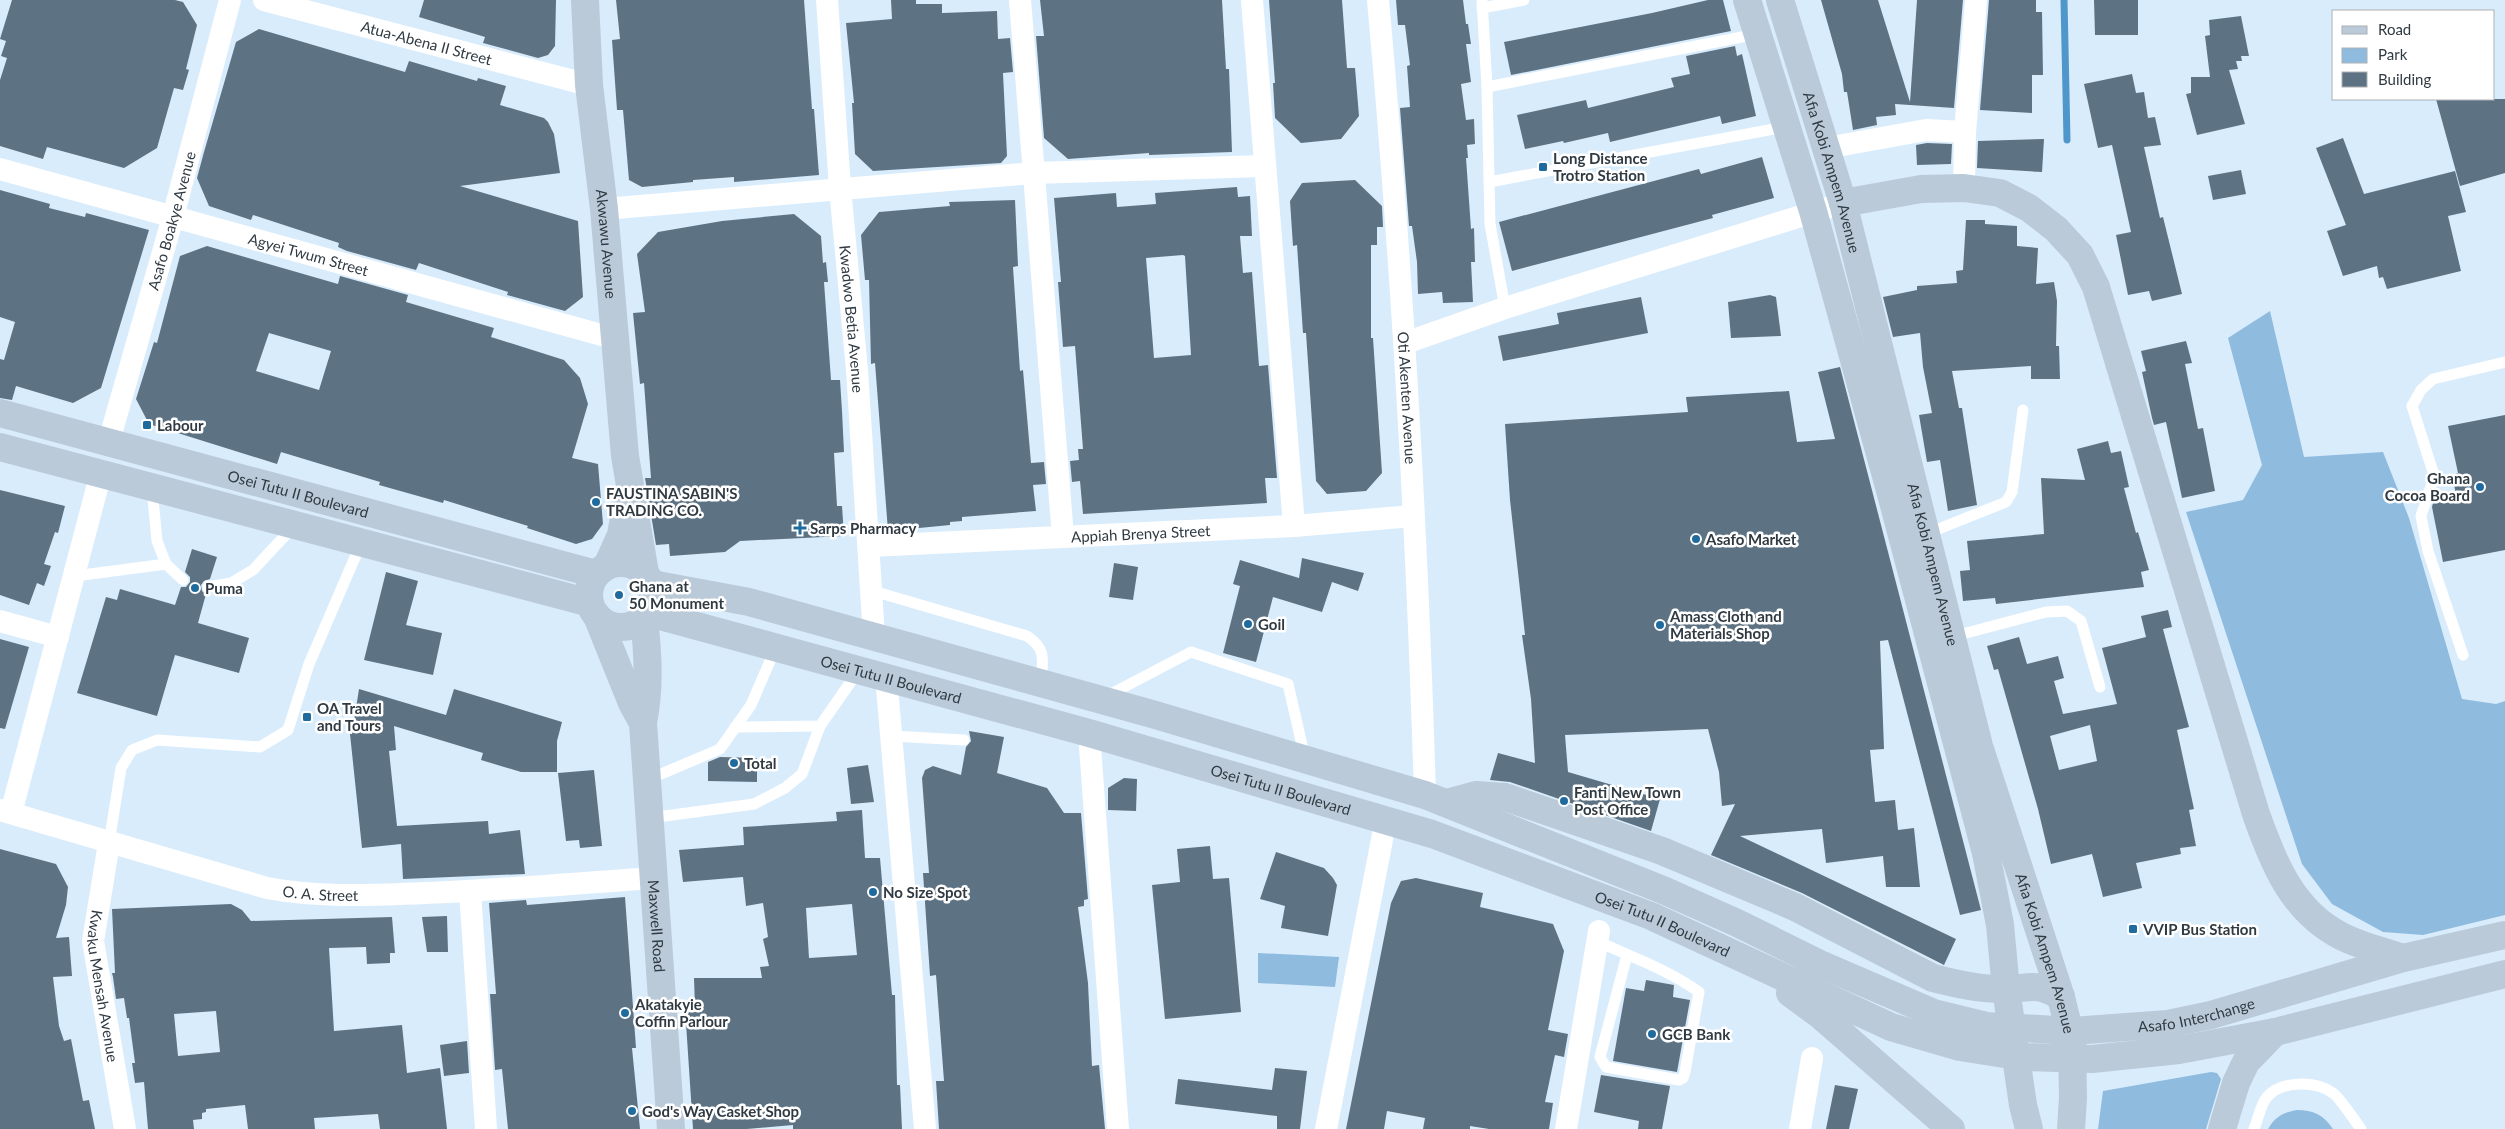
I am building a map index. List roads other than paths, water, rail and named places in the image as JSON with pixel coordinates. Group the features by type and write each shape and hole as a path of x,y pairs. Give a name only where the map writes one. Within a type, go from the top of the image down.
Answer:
{"main road":[{"name":"Akwawu Avenue","path":"585,0 589,85 604,209 629,487 636,513 648,579"},
{"name":"Afia Kobi Ampem Avenue","path":"1747,0 1785,127 1813,211 1891,494 1986,853 2000,925 2006,989 2023,1105 2029,1129"},
{"name":"Afia Kobi Ampem Avenue","path":"1780,0 1843,203 1979,746 2061,997 2072,1042 2073,1098 2071,1129"},
{"path":"1843,203 1921,189 1964,188 2000,193 2029,208 2056,229 2080,255 2096,287 2256,814 2273,862 2292,894 2312,916 2341,936 2403,958"},
{"name":"Osei Tutu II Boulevard","path":"0,413 602,570"},
{"name":"Osei Tutu II Boulevard","path":"0,447 362,542 593,610"},
{"name":"Akwawu Avenue","path":"602,570 621,535 629,487"},
{"path":"620,563 634,565 648,579 653,599 646,615 633,625 620,627 607,624 593,610 590,588 602,570 620,563"},
{"name":"Osei Tutu II Boulevard","path":"648,579 749,602 1100,700 1436,799 1663,890 1820,964 1886,992"},
{"name":"Maxwell Road","path":"593,610 632,703 643,723"},
{"name":"Osei Tutu II Boulevard","path":"646,615 886,676 1386,819 1651,916 1891,1027"},
{"name":"Maxwell Road","path":"646,615 649,672 648,697 643,723 671,1129"},
{"path":"1436,799 1476,795 1504,797 1662,852 1777,900 1933,978 1955,984 2006,989 2035,986 2048,988 2061,997"},
{"name":"Asafo Interchange","path":"1886,992 1934,1013 1987,1026 2072,1031 2129,1028 2168,1024 2211,1015 2403,958 2503,935"},
{"path":"1750,962 1820,1015 1951,1129"},
{"name":"Asafo Interchange","path":"1891,1027 1960,1047 2023,1057 2092,1060 2179,1050 2275,1032 2505,974"},
{"path":"2222,1129 2236,1083 2246,1062 2275,1032"}],"street":[{"name":"Asafo Boakye Avenue","path":"109,441 173,217 230,0"},
{"name":"Atua-Abena II Street","path":"264,0 589,85"},
{"name":"Kwadwo Betia Avenue","path":"827,0 840,188 857,370 870,546 874,637"},
{"path":"1020,0 1063,537"},
{"path":"1252,0 1294,526"},
{"name":"Oti Akenten Avenue","path":"1378,0 1405,343 1421,657 1436,799"},
{"path":"1964,188 1965,132 1976,0"},
{"path":"1826,148 1926,130 1965,132"},
{"path":"604,209 840,188 1033,174 1264,166"},
{"name":"Agyei Twum Street","path":"0,169 616,339"},
{"path":"1405,343 1505,308 1843,203"},
{"path":"6,812 58,637 101,473"},
{"name":"Appiah Brenya Street","path":"870,546 1294,526 1413,516"},
{"path":"0,621 58,637"},
{"path":"886,676 926,1129"},
{"path":"1089,733 1118,1129"},
{"name":"O. A. Street","path":"6,812 267,888 299,894 344,896 470,891 654,878"},
{"path":"1326,1129 1386,819"},
{"name":"Kwaku Mensah Avenue","path":"109,843 93,941 125,1129"},
{"path":"470,891 486,1129"},
{"path":"1566,1129 1598,936"},
{"path":"1800,1129 1812,1058"}],"lane":[{"path":"1505,308 1490,224 1487,87 1482,4 1524,0"},
{"path":"1487,87 1757,34"},
{"path":"1489,182 1785,127"},
{"path":"2463,656 2428,551 2421,516 2434,472 2412,406 2421,390 2433,379 2505,362"},
{"path":"1925,534 2006,502 2012,492 2023,410"},
{"path":"152,486 157,541 166,564 183,580"},
{"path":"208,587 230,583 253,570 295,524"},
{"path":"109,843 121,768 132,750 157,740 260,747 288,730 310,664 362,542"},
{"path":"75,576 166,564"},
{"path":"873,591 1027,636 1038,644 1043,652 1041,684"},
{"path":"1951,638 2046,612 2066,611 2081,621 2100,687"},
{"path":"647,780 720,749 751,705 777,647"},
{"path":"1100,700 1190,652 1288,684 1306,760"},
{"path":"650,818 754,804 785,788 802,774 820,726 859,669"},
{"path":"735,727 820,726"},
{"path":"892,736 964,740"},
{"path":"1598,936 1627,955 1688,983 1699,992 1683,1078 1678,1080 1606,1067 1600,1057 1627,955"},
{"path":"2254,1129 2267,1097 2282,1088 2298,1084 2319,1085 2334,1094 2362,1129"}],"waterway":[{"path":"2064,0 2067,140"}],"place":[{"name":"Long Distance Trotro Station","path":"1543,167"},
{"name":"Labour","path":"147,425"},
{"name":"Ghana Cocoa Board","path":"2480,487"},
{"name":"FAUSTINA SABIN'S TRADING CO.","path":"596,502"},
{"name":"Sarps Pharmacy","path":"800,528"},
{"name":"Asafo Market","path":"1696,539"},
{"name":"Puma","path":"195,588"},
{"name":"Ghana at 50 Monument","path":"619,595"},
{"name":"Goil","path":"1248,624"},
{"name":"Amass Cloth and Materials Shop","path":"1660,625"},
{"name":"OA Travel and Tours","path":"307,717"},
{"name":"Total","path":"734,763"},
{"name":"Fanti New Town Post Office","path":"1564,801"},
{"name":"No Size Spot","path":"873,892"},
{"name":"VVIP Bus Station","path":"2133,929"},
{"name":"Akatakyie Coffin Parlour","path":"625,1013"},
{"name":"GCB Bank","path":"1652,1034"},
{"name":"God's Way Casket Shop","path":"632,1111"}]}
